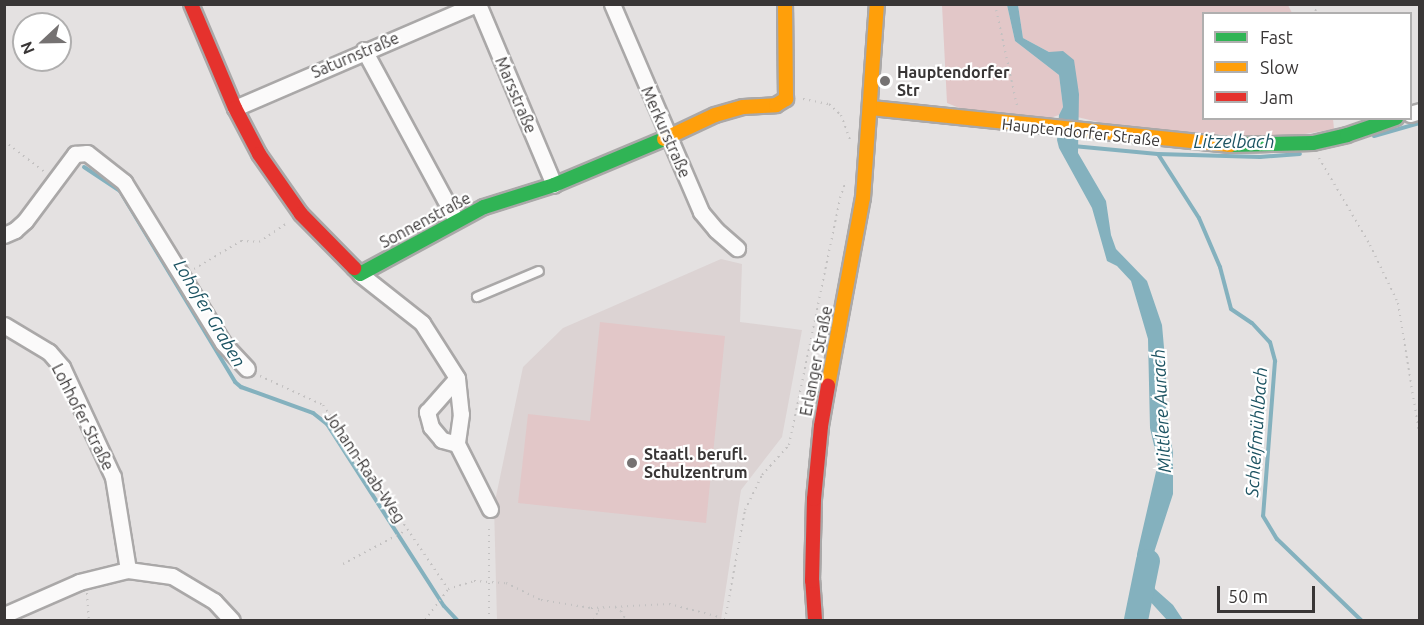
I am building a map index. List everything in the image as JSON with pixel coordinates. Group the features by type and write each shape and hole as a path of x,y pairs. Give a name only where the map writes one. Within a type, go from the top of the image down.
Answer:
{"street":[{"path":"191,4 235,108 259,154 302,214 360,274 422,323 457,378 461,414 456,444 490,509"},
{"name":"Saturnstraße","path":"235,108 364,50 477,4"},
{"name":"Marsstraße","path":"477,4 554,185"},
{"name":"Merkurstraße","path":"612,4 701,212 716,231 737,248"},
{"path":"785,4 786,99"},
{"name":"Erlanger Straße","path":"815,621 812,581 814,499 821,426 863,198 877,4"},
{"path":"364,50 456,220"},
{"name":"Sonnenstraße","path":"360,274 456,220 484,207 554,185 624,158 715,115 743,107 776,105 786,99"},
{"name":"Hauptendorfer Straße","path":"871,108 1047,129 1215,145 1313,143 1347,135 1390,120"},
{"path":"4,235 15,230 25,221 75,154 87,153 124,182 223,343 246,369"},
{"name":"Lohhofer Straße","path":"4,325 48,352 62,367 113,477 128,570"},
{"path":"456,444 442,440 431,427 427,412 457,378"},
{"path":"4,615 86,580 128,570 172,576 214,601 232,621"}],"lane":[{"path":"477,297 539,271"}],"path":[{"path":"995,4 1017,108"},
{"path":"786,99 829,104 841,115 851,142"},
{"path":"4,141 55,180"},
{"path":"1313,143 1354,222 1370,245 1398,303 1419,439"},
{"path":"425,621 448,589 474,581 506,583 541,600 591,608 669,604 716,616 724,621 745,510 762,475 789,445 840,198 847,178"},
{"path":"182,276 241,241 259,242 302,214"},
{"name":"Johann-Raab-Weg","path":"246,369 323,405 448,589"},
{"path":"489,621 490,509"},
{"path":"343,564 407,530"},
{"path":"86,580 89,621"},
{"path":"594,621 598,611 609,606 621,611 626,621"}],"shaded area":[{"path":"942,5 1007,5 1015,41 1059,75 1063,107 1059,115 1047,119 977,115 947,103"},
{"path":"1018,5 1288,5 1292,12 1202,12 1202,120 1333,120 1334,129 1276,139 1120,127 1077,117 1079,94 1075,78 1049,52 1023,38"},
{"name":"Staatl. berufl. Schulzentrum","path":"721,259 742,264 740,322 802,330 782,437 741,490 721,620 497,620 494,506 523,367 563,328"},
{"path":"600,322 725,336 706,523 518,503 528,414 590,421"}],"water":[{"path":"1007,5 1018,5 1023,38 1049,52 1063,51 1074,60 1079,94 1078,153 1106,201 1111,235 1116,249 1147,281 1162,325 1166,370 1166,411 1173,453 1173,494 1148,571 1155,589 1173,605 1183,620 1167,620 1136,586 1137,554 1158,463 1150,428 1148,339 1131,281 1117,266 1107,261 1092,208 1059,148 1057,140 1059,115 1063,107 1059,75 1015,41"}],"waterway":[{"name":"Litzelbach","path":"1374,136 1420,123"},
{"name":"Schleifmühlbach","path":"1073,146 1158,154 1199,218 1220,267 1231,309 1252,323 1270,342 1275,361 1263,516 1277,539 1361,620"},
{"name":"Litzelbach","path":"1158,154 1260,157 1300,154"},
{"name":"Lohofer Graben","path":"84,167 120,191 235,382 241,387 313,413 327,424 444,606 457,620"},
{"name":"Mittlere Aurach","path":"1136,620 1148,561"}],"traffic: fast":[{"path":"1230,145 1313,143 1347,135 1390,120"},
{"path":"354,268 360,274 484,207 554,185 664,139"}],"traffic: slow":[{"path":"664,139 715,115 743,107 776,105 786,99 785,4"},
{"path":"828,386 863,198 877,4"},
{"path":"871,108 1230,145"}],"traffic: jam":[{"path":"191,4 235,108 259,154 301,214 354,268"},
{"path":"815,620 812,581 814,499 821,426 828,386"}],"place":[{"name":"Hauptendorfer Str","path":"885,81"},
{"name":"Staatl. berufl. Schulzentrum","path":"632,463"}]}
